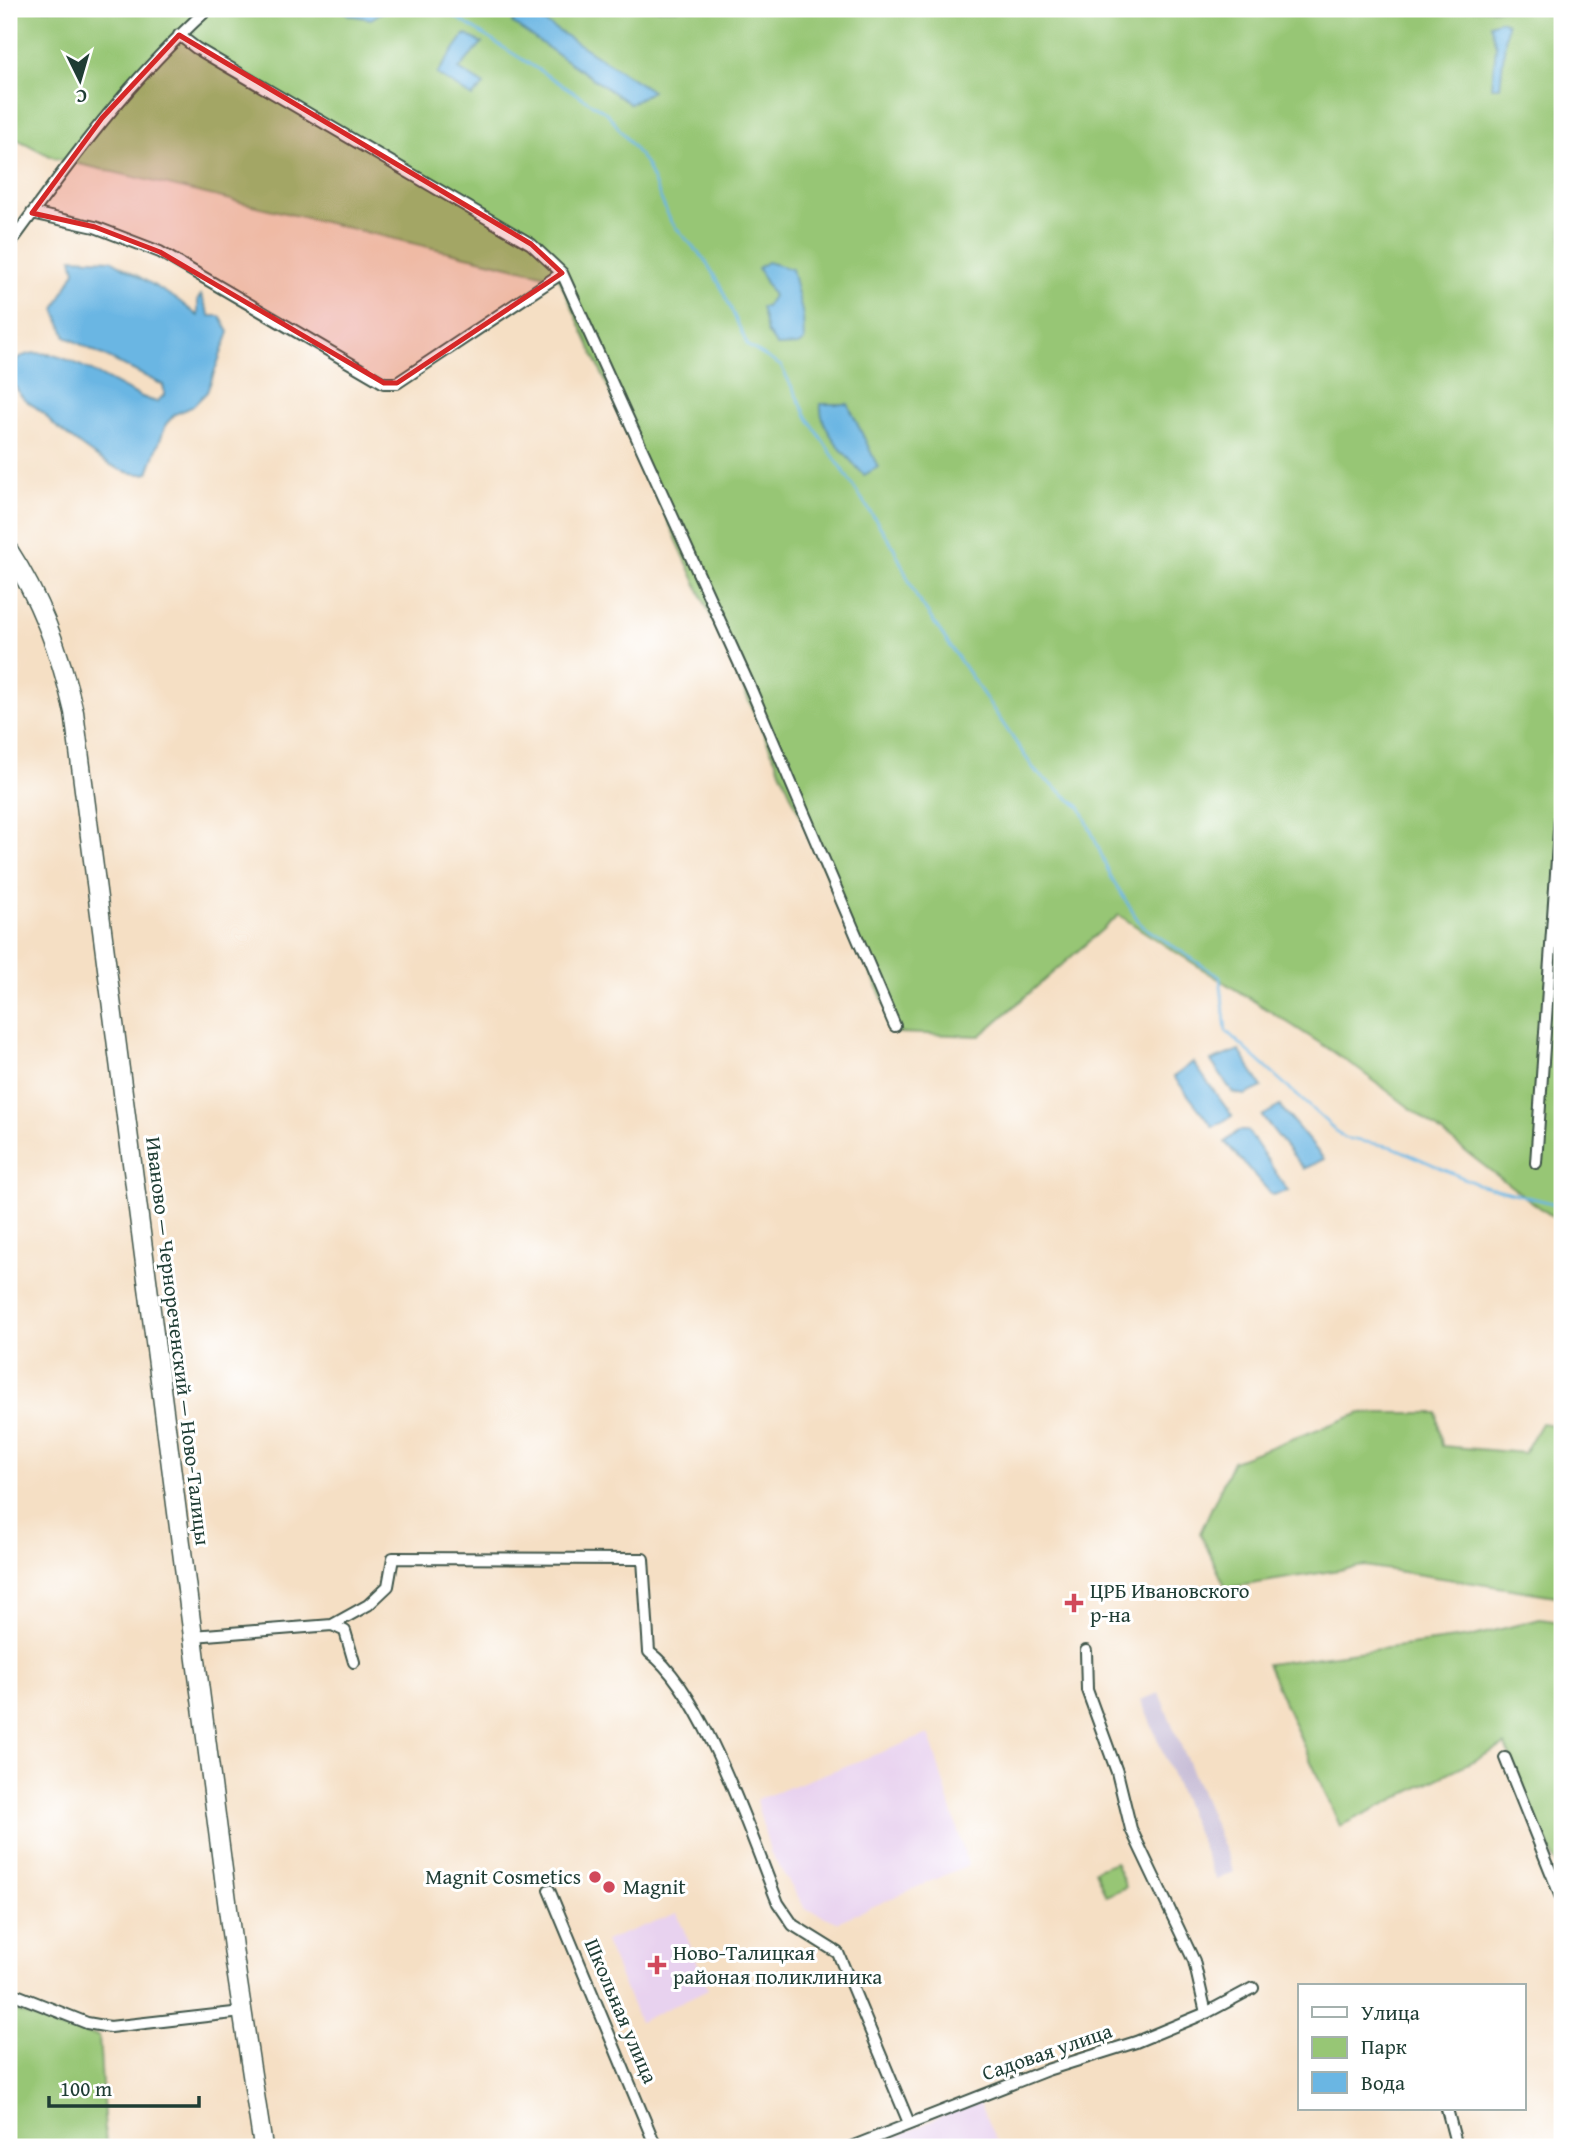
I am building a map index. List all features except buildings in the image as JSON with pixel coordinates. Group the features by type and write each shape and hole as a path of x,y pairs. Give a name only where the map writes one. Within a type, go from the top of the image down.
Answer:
{"main road":[{"name":"Иваново — Чернореченский — Ново-Талицы","path":"9,551 37,600 52,637 74,712 242,2012 263,2147"}],"street":[{"path":"9,245 102,118 179,35 208,9"},
{"path":"179,35 196,48 339,134 531,244 562,273 750,687 895,1026"},
{"path":"32,214 95,227 160,252 384,383 397,383 562,273"},
{"path":"1536,1163 1562,786"},
{"path":"193,1636 332,1625 368,1605 388,1586 393,1558 643,1559 649,1652 662,1662 696,1710 779,1903 793,1925 838,1953 909,2123"},
{"path":"332,1625 345,1630 354,1662"},
{"path":"1086,1651 1087,1690 1117,1773 1131,1829 1194,1961 1206,2013"},
{"path":"1505,1758 1562,1900"},
{"name":"Школьная улица","path":"549,1890 656,2147"},
{"name":"Садовая улица","path":"851,2147 1047,2070 1136,2042 1206,2013 1253,1988"},
{"path":"9,1992 87,2023 110,2027 242,2012"},
{"path":"1447,2110 1457,2147"}],"highlighted area":[{"path":"179,35 531,244 562,273 397,383 384,383 160,252 95,227 32,213 102,118"}],"shaded area":[{"path":"1159,1693 1234,1872 1216,1880 1141,1700"},
{"path":"929,1734 968,1865 837,1922 805,1908 770,1852 756,1800"},
{"name":"Ново-Талицкая районая поликлиника","path":"677,1913 708,1989 639,2022 605,1941"},
{"path":"978,2100 999,2147 873,2147"}],"green space":[{"path":"9,9 1562,9 1562,1223 1335,1053 1119,915 980,1036 898,1033 559,278 54,158 9,135"},
{"path":"1361,1413 1437,1413 1442,1446 1524,1453 1541,1423 1562,1426 1562,1597 1364,1566 1226,1588 1200,1533 1233,1461"},
{"path":"1540,1619 1562,1622 1562,1877 1505,1745 1340,1826 1267,1664 1470,1637"},
{"path":"1115,1862 1126,1887 1106,1896 1095,1870"},
{"path":"9,2008 60,2028 99,2036 106,2147 9,2147"}],"water":[{"path":"342,9 387,9 371,19 349,15"},
{"path":"524,9 652,91 630,104 512,23"},
{"path":"1501,20 1507,23 1500,87 1492,87 1496,46 1490,24"},
{"path":"465,34 482,43 459,69 484,85 472,97 437,74"},
{"path":"72,258 111,260 178,300 198,316 198,299 201,295 210,316 220,316 229,332 207,392 192,407 175,414 166,424 148,473 125,471 98,458 25,400 13,381 17,359 32,354 49,354 86,368 141,397 157,402 165,394 163,385 66,337 55,309 75,271"},
{"path":"767,262 792,269 803,316 804,341 798,345 777,346 767,332 761,307 766,307 773,296 758,268"},
{"path":"821,404 848,404 878,467 864,475 850,460 829,433 821,413"},
{"path":"1239,1050 1262,1087 1245,1095 1233,1093 1211,1061"},
{"path":"1193,1062 1232,1116 1213,1127 1174,1077"},
{"path":"1280,1106 1324,1159 1304,1169 1262,1116"},
{"path":"1238,1131 1248,1131 1288,1191 1272,1195 1225,1142"}],"waterway":[{"path":"443,9 608,114 646,164 671,222 705,260 721,287 748,346 781,366 808,418 893,546 916,596 1036,772 1081,808 1111,877 1141,925 1220,977 1226,1031 1344,1138 1393,1147 1477,1184 1552,1203 1562,1215"}],"place":[{"name":"ЦРБ Ивановского р-на","path":"1074,1603"},
{"name":"Magnit Cosmetics","path":"595,1877"},
{"name":"Magnit","path":"609,1887"},
{"name":"Ново-Талицкая районая поликлиника","path":"657,1965"}]}
